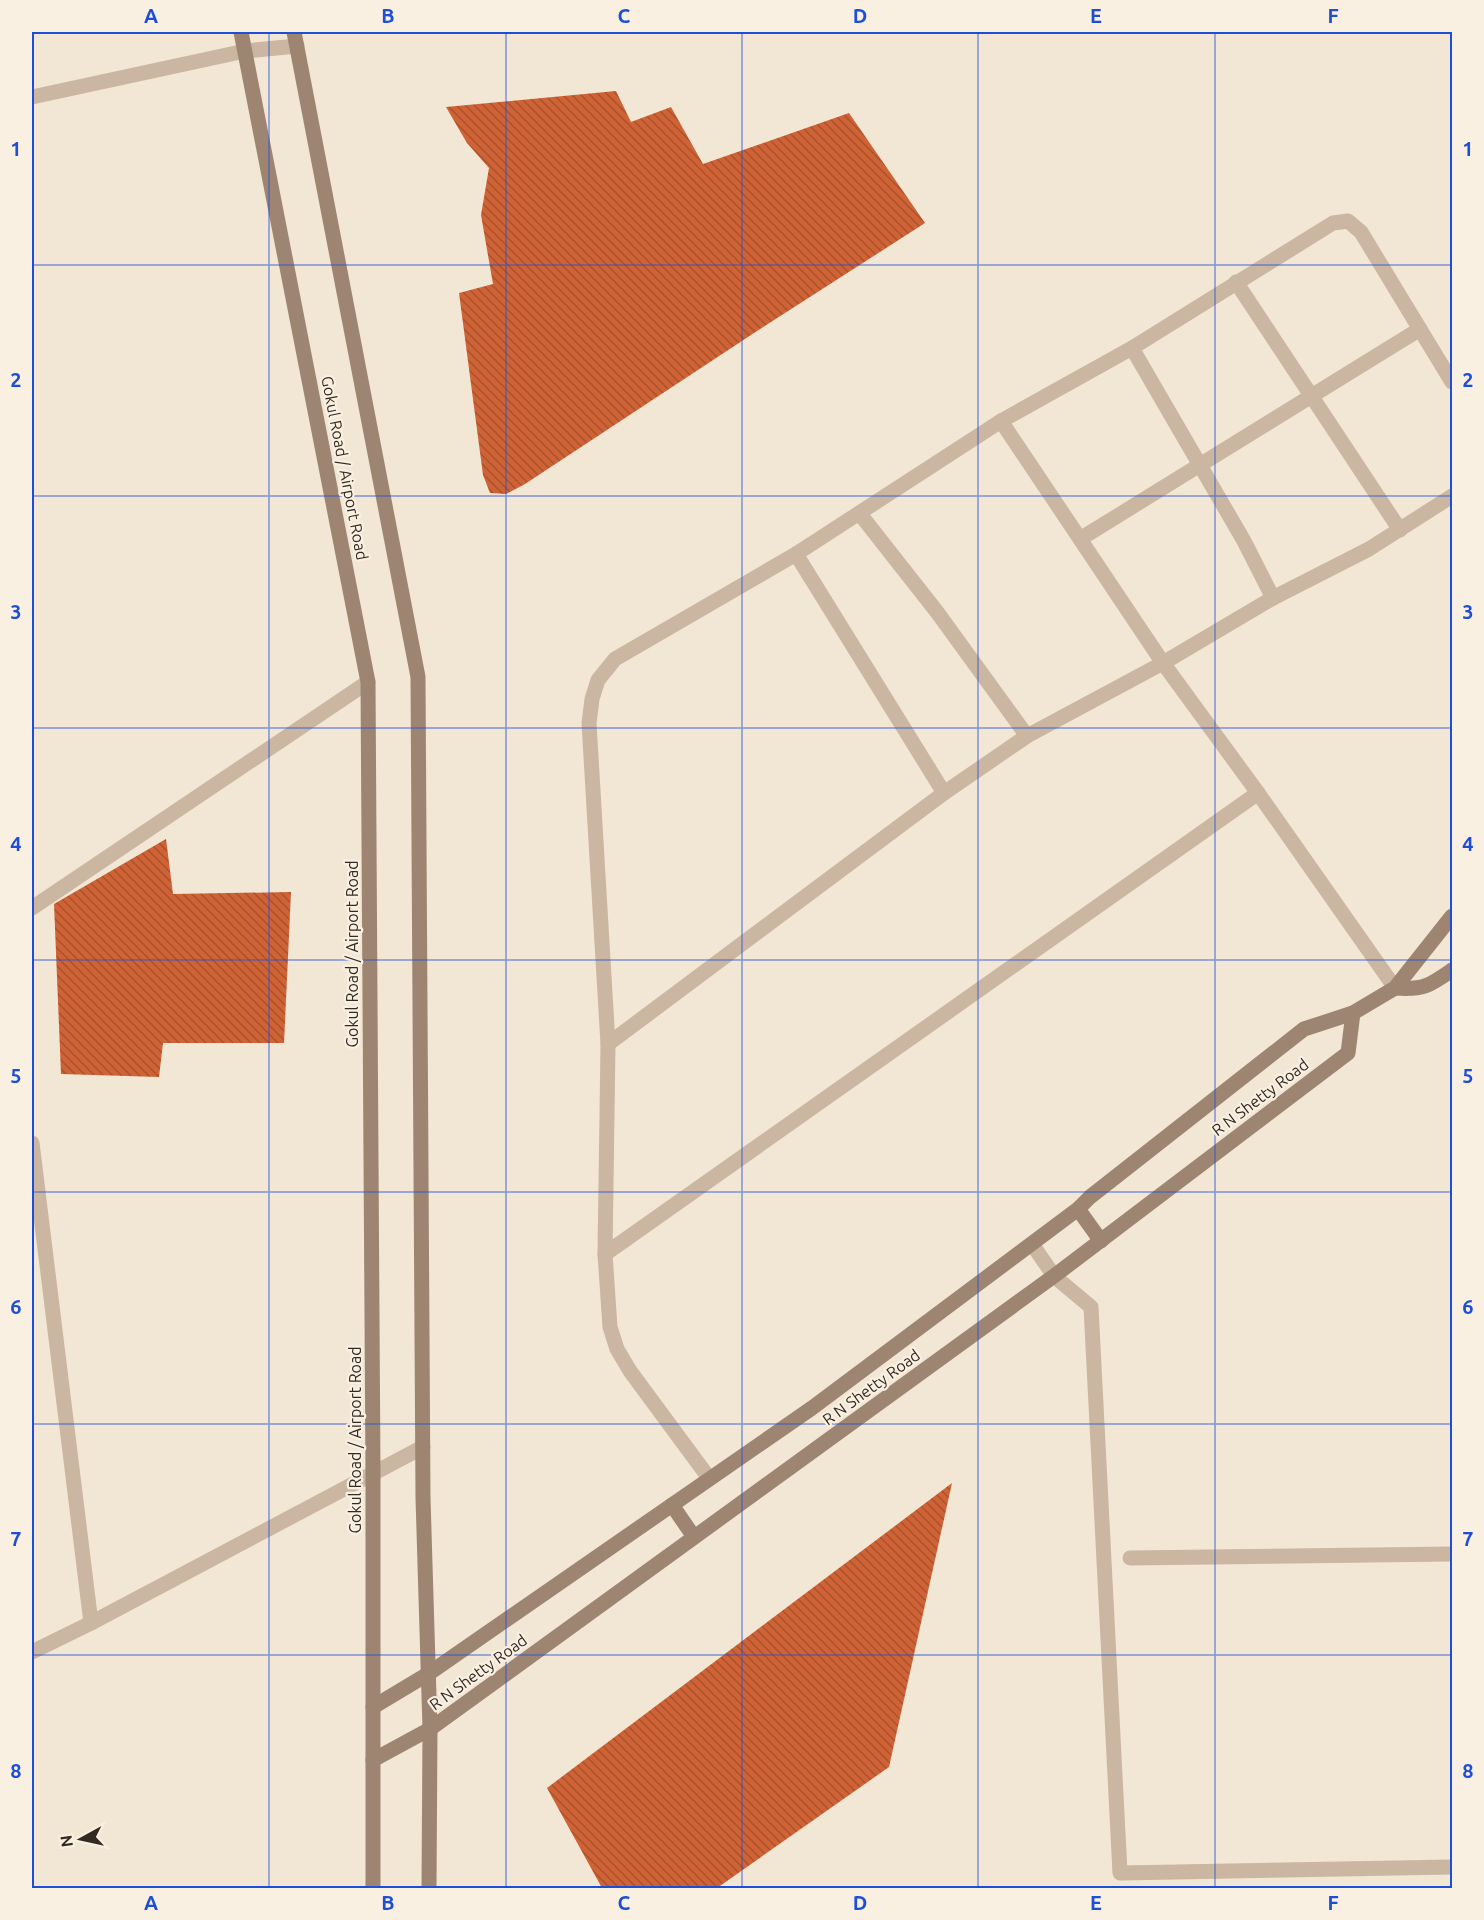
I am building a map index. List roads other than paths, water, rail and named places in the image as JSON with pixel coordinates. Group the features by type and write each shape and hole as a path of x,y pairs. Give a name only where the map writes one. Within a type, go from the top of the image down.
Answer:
{"main road":[{"name":"Gokul Road / Airport Road","path":"241,32 368,682 373,1888"},
{"name":"Gokul Road / Airport Road","path":"295,39 418,677 423,1447 430,1729 429,1888"},
{"name":"R N Shetty Road","path":"373,1707 428,1674 812,1408 1078,1209 1090,1197 1304,1029 1353,1012 1395,988 1452,916"},
{"path":"1395,988 1414,990 1424,987 1433,984 1452,970"},
{"name":"R N Shetty Road","path":"373,1760 430,1729 1054,1276 1348,1053 1353,1012"},
{"path":"1078,1209 1101,1241"},
{"path":"672,1505 694,1537"}],"street":[{"path":"32,97 295,39"},
{"path":"709,1478 630,1371 617,1349 610,1327 605,1254 608,1044 589,723 592,699 598,680 615,659 796,554 1001,421 1132,348 1333,223 1348,221 1361,232 1452,382"},
{"path":"1236,282 1400,530"},
{"path":"1080,539 1420,329"},
{"path":"1132,348 1244,541 1273,598"},
{"path":"1001,421 1163,663 1395,988"},
{"path":"608,1044 945,793 1027,736 1163,663 1273,598 1369,549 1452,496"},
{"path":"860,514 937,612 1027,736"},
{"path":"796,554 945,793"},
{"path":"32,908 368,682"},
{"path":"605,1254 1258,793"},
{"path":"32,1143 91,1623"},
{"path":"1032,1244 1054,1276 1091,1307 1120,1873 1452,1866"},
{"path":"32,1652 423,1447"},
{"path":"1130,1558 1452,1554"}]}
